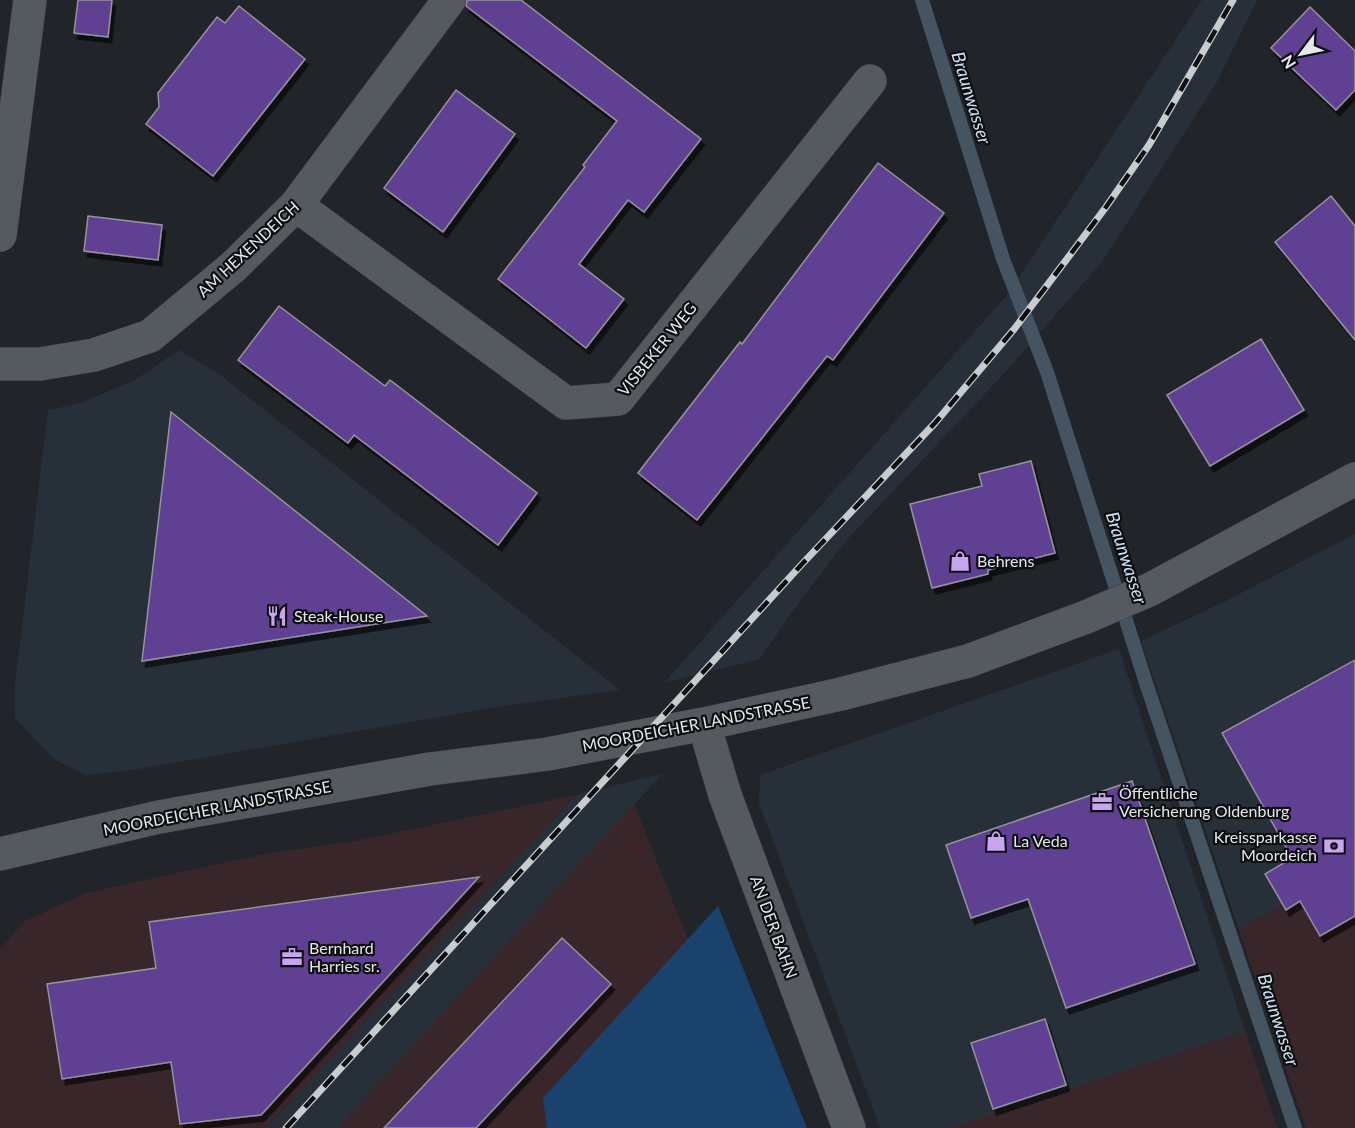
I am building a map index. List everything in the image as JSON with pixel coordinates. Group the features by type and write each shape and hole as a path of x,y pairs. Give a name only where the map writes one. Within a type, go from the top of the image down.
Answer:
{"street":[{"path":"0,235 30,0"},
{"name":"AM HEXENDEICH","path":"0,364 40,364 94,355 150,336 232,267 297,205 449,0"},
{"name":"VISBEKER WEG","path":"297,205 566,404 618,399 870,81"},
{"name":"MOORDEICHER LANDSTRASSE","path":"0,854 159,817 430,769 548,754 704,724 841,694 968,661 1086,617 1149,590 1355,479"},
{"name":"AN DER BAHN","path":"704,724 724,795 849,1128"}],"shaded area":[{"path":"1202,0 1257,0 1217,82 1102,262 1000,378 846,541 797,605 760,659 664,683 1007,295"},
{"path":"179,350 219,374 620,690 503,706 132,770 86,775 55,760 15,718 15,685 48,410 81,403 135,380"},
{"path":"1355,534 1355,863 1239,930 1141,641 1224,602"},
{"path":"1119,649 1277,1128 880,1128 759,803 760,775"},
{"path":"662,774 338,1128 266,1128 576,795"},
{"path":"576,795 266,1128 0,1128 0,949 25,921 86,893 269,853 355,841"},
{"path":"634,804 763,1128 338,1128"},
{"path":"1355,863 1355,1128 1306,1128 1239,930"},
{"path":"718,906 807,1128 547,1128 543,1098"},
{"path":"1245,1031 1277,1128 950,1128"}],"building":[{"path":"78,0 112,0 108,37 74,33"},
{"path":"467,0 521,0 701,139 644,212 628,200 579,264 624,299 586,348 498,279 585,167 583,165 617,121 466,6"},
{"path":"239,6 305,59 213,176 146,124 159,107 158,93 217,17 225,23"},
{"path":"1310,7 1355,51 1355,90 1336,110 1271,48"},
{"path":"456,90 515,134 443,232 384,188"},
{"path":"878,163 944,213 833,360 827,356 697,520 638,473 740,342 742,344"},
{"path":"1331,196 1355,226 1355,340 1275,242"},
{"path":"88,216 162,225 158,260 84,251"},
{"path":"279,306 385,386 390,380 537,493 498,545 354,435 348,443 238,360"},
{"path":"1261,339 1304,410 1210,466 1167,395"},
{"path":"171,412 427,616 142,661"},
{"path":"1031,461 1055,553 988,570 988,574 932,588 910,504 982,486 979,474"},
{"path":"1355,660 1355,916 1320,936 1300,901 1286,910 1265,874 1292,858 1222,733"},
{"path":"1132,781 1195,964 1066,1008 1028,899 971,918 946,845"},
{"path":"479,877 261,1115 180,1124 171,1062 62,1079 47,984 156,968 149,922"},
{"path":"562,938 611,984 476,1128 384,1128"},
{"path":"1045,1019 1066,1085 993,1109 971,1043"}],"waterway":[{"name":"Braunwasser","path":"922,0 1003,259 1047,372 1146,683 1295,1128"}],"railway":[{"path":"286,1128 803,563 935,423 1015,328 1106,207 1149,145 1233,0"}],"place":[{"name":"Behrens","path":"960,561"},
{"name":"Steak-House","path":"277,616"},
{"name":"Öffentliche Versicherung Oldenburg","path":"1102,802"},
{"name":"La Veda","path":"996,841"},
{"name":"Kreissparkasse Moordeich","path":"1334,846"},
{"name":"Bernhard Harries sr.","path":"292,957"}]}
